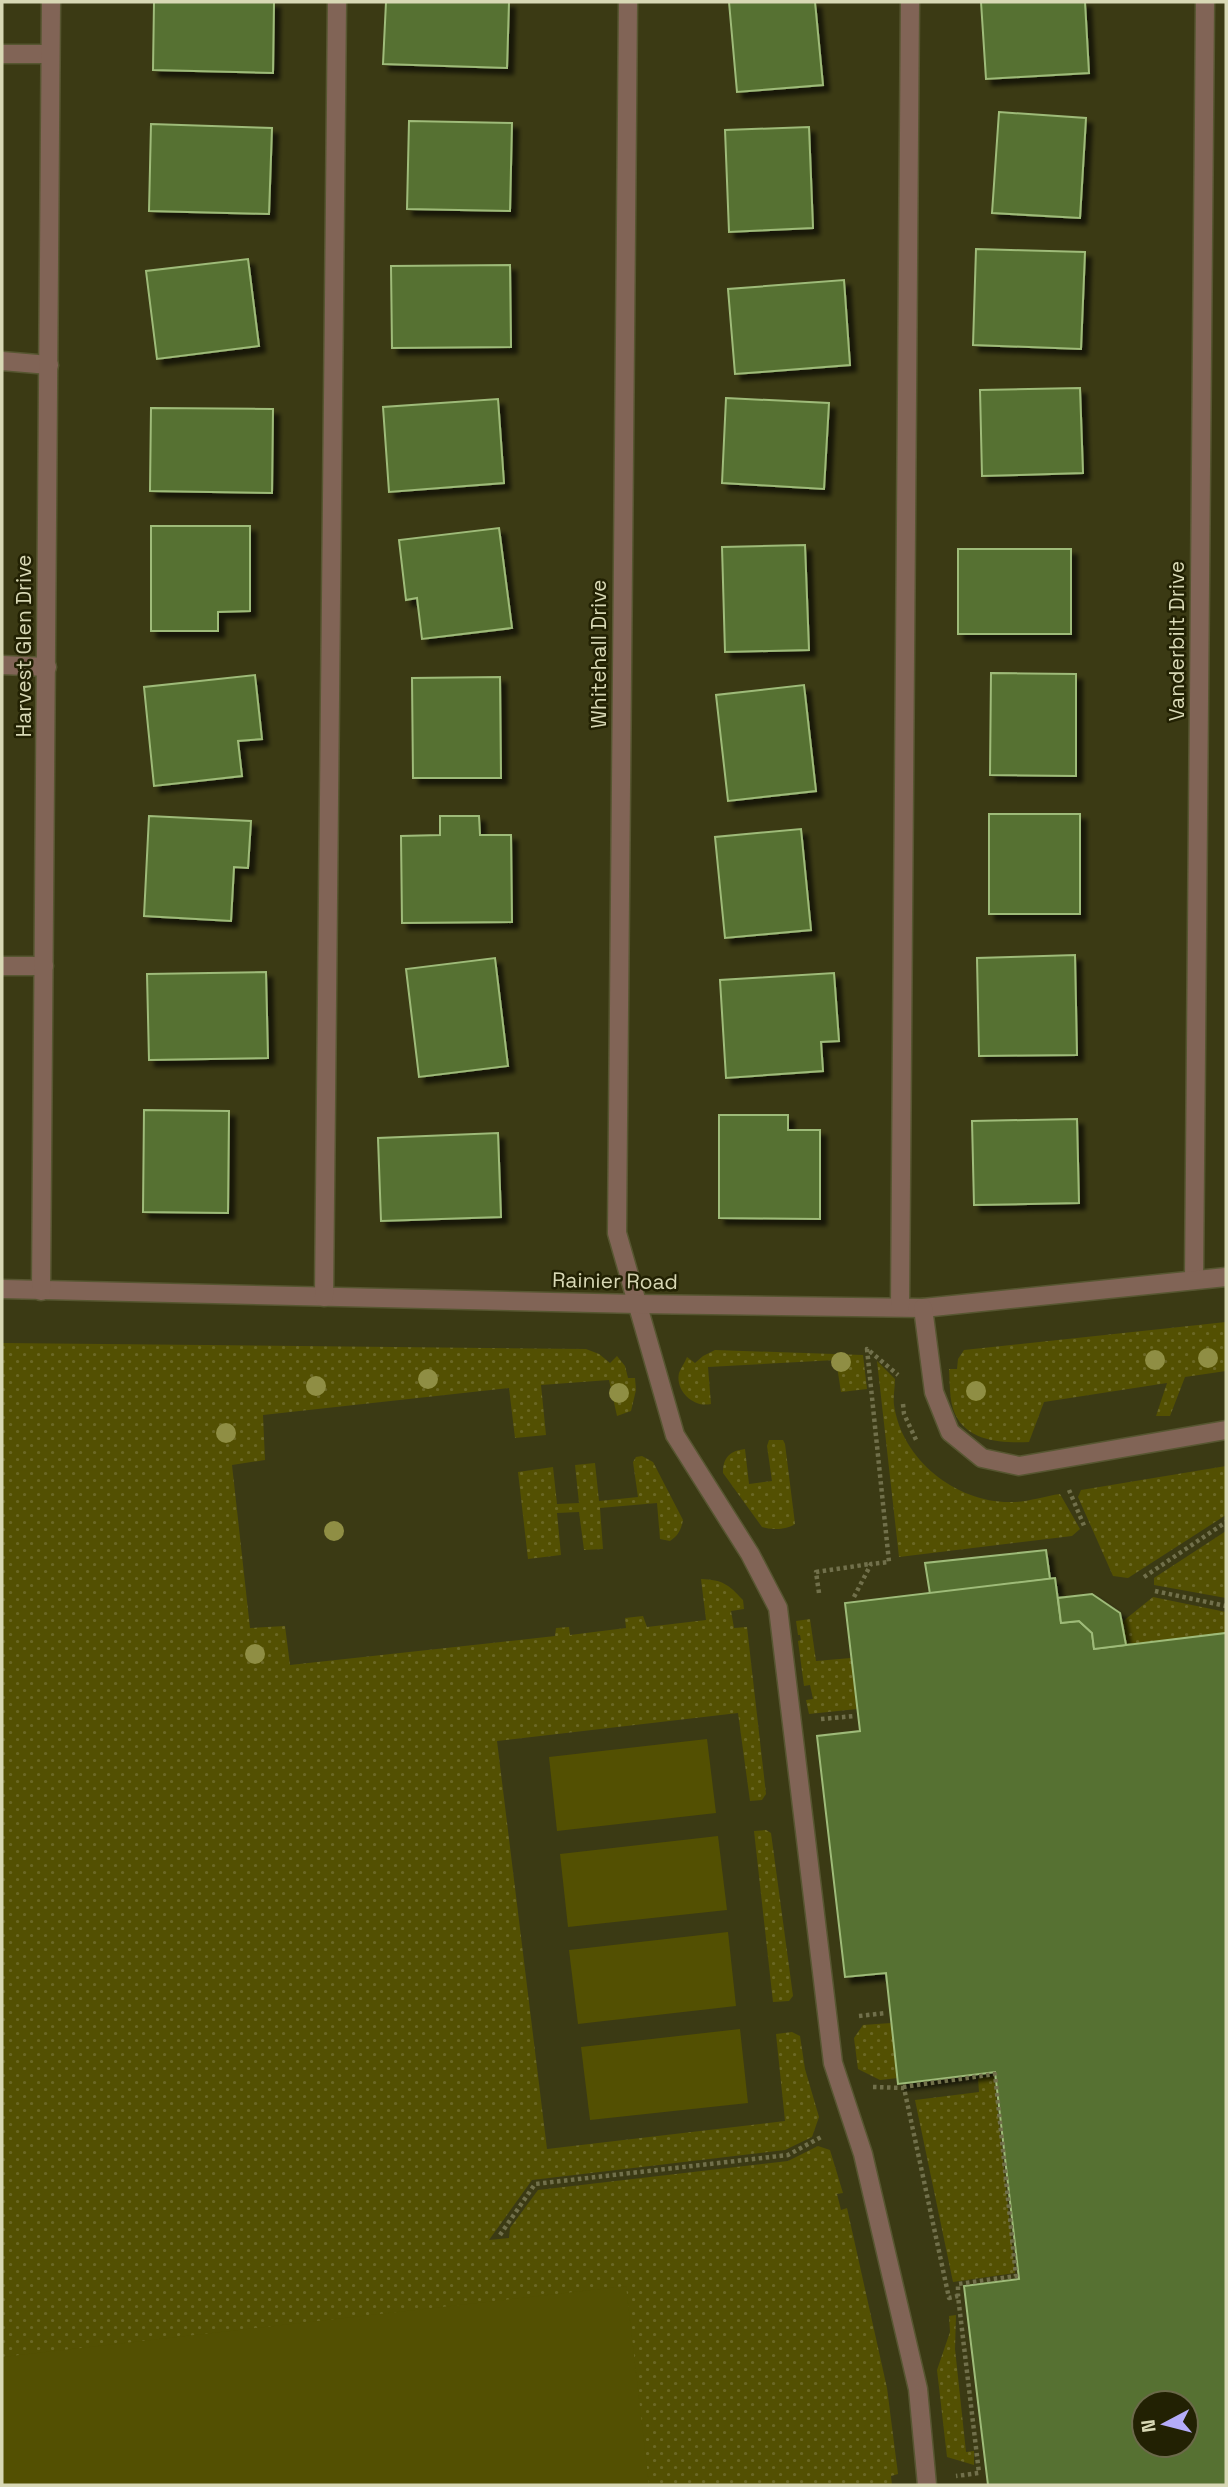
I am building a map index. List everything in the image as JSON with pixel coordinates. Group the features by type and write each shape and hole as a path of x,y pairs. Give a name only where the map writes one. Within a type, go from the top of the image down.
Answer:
{"street":[{"name":"Harvest Glen Drive","path":"41,1291 51,2"},
{"path":"324,1297 337,2"},
{"name":"Whitehall Drive","path":"628,2 617,1233 675,1435 750,1554 778,1608 833,2063 863,2154 918,2389 928,2485"},
{"path":"900,1307 910,2"},
{"name":"Vanderbilt Drive","path":"1194,1280 1205,2"},
{"path":"2,54 50,54"},
{"path":"2,361 49,365"},
{"path":"2,665 47,667"},
{"path":"2,966 44,966"},
{"name":"Rainier Road","path":"2,1289 923,1308 1226,1276"},
{"path":"923,1308 934,1392 950,1432 982,1458 1019,1466 1226,1430"}],"path":[{"path":"819,1593 816,1572 889,1562 867,1349 898,1373 900,1387"},
{"path":"902,1400 904,1414 915,1440 923,1450"},
{"path":"1144,1577 1226,1522"},
{"path":"854,1597 871,1564"},
{"path":"1155,1591 1226,1606"},
{"path":"897,2088 995,2074 1016,2276 958,2284 979,2473 950,2477"},
{"path":"866,2087 904,2088 949,2298 958,2296"},
{"path":"500,2235 536,2184 789,2155 824,2135"}],"shaded area":[{"path":"1226,1322 1226,1371 1185,1377 1170,1416 1156,1416 1167,1383 1044,1402 1029,1442 997,1441 977,1435 961,1423 953,1409 949,1369 957,1369 958,1359 964,1350"},
{"path":"2,1343 586,1349 599,1354 610,1363 617,1356 625,1366 628,1378 635,1378 636,1390 631,1411 617,1416 609,1380 541,1385 546,1435 515,1438 509,1388 263,1415 265,1460 232,1465 250,1628 285,1626 290,1665 555,1636 556,1628 569,1627 570,1635 626,1628 625,1618 643,1616 647,1627 706,1620 701,1579 725,1584 743,1600 744,1609 731,1611 734,1628 747,1627 766,1794 762,1800 750,1801 738,1713 497,1741 547,2149 785,2121 776,2034 792,2032 800,2036 805,2069 819,2117 812,2137 785,2150 532,2180 489,2240 509,2238 510,2228 538,2190 788,2161 818,2146 830,2150 843,2193 837,2194 841,2210 847,2208 887,2388 898,2474 891,2476 892,2485 2,2485"},
{"path":"715,1350 863,1355 867,1389 841,1392 836,1360 708,1367 711,1404 692,1401 680,1386 679,1373 687,1357 695,1363"},
{"path":"877,1361 895,1379 894,1405 908,1444 936,1475 972,1496 992,1501 1019,1502 1060,1494 1080,1529 1072,1536 899,1557"},
{"path":"769,1440 783,1440 785,1444 795,1524 774,1529 762,1527 723,1473 728,1456 745,1449 749,1484 772,1481 767,1446"},
{"path":"642,1456 653,1462 683,1520 675,1537 670,1541 660,1539 657,1503 600,1508 603,1549 584,1550 579,1512 557,1513 561,1555 528,1559 518,1472 553,1467 557,1504 579,1503 575,1465 595,1463 599,1501 638,1497 633,1462 636,1457"},
{"path":"1226,1466 1226,1515 1128,1578 1113,1576 1078,1497 1081,1490"},
{"path":"1226,1531 1226,1598 1154,1585 1154,1578"},
{"path":"1153,1597 1226,1612 1226,1633 1126,1645 1122,1622"},
{"path":"810,1619 816,1661 851,1658 857,1709 809,1714 806,1700 813,1699 810,1685 804,1686 798,1641 801,1640 796,1621"},
{"path":"707,1739 716,1813 557,1831 549,1757"},
{"path":"766,1830 771,1833 793,1996 789,2001 773,2002 754,1831"},
{"path":"718,1836 727,1910 568,1927 560,1854"},
{"path":"728,1932 736,2006 578,2024 569,1950"},
{"path":"891,2023 898,2078 880,2080 858,2069 854,2038 863,2025"},
{"path":"740,2029 748,2103 590,2120 581,2047"},
{"path":"994,2076 1015,2273 953,2282 915,2100 979,2092 978,2078"},
{"path":"626,2286 649,2485 2,2485 2,2357"},
{"path":"956,2315 955,2349 966,2452 974,2451 974,2465 947,2457 937,2370 950,2332 949,2316"}],"building":[{"path":"154,2 274,2 273,73 153,70"},
{"path":"386,2 509,2 507,68 383,64"},
{"path":"729,2 815,2 823,85 737,92"},
{"path":"981,2 1085,2 1089,73 986,79"},
{"path":"999,112 1086,118 1080,218 992,213"},
{"path":"409,121 512,123 510,211 407,209"},
{"path":"151,124 272,128 269,214 149,211"},
{"path":"809,127 813,228 729,232 725,130"},
{"path":"976,249 1085,252 1081,349 973,345"},
{"path":"248,259 259,346 157,359 146,271"},
{"path":"510,265 511,347 392,348 391,266"},
{"path":"844,280 850,365 735,374 728,289"},
{"path":"1080,388 1083,473 982,476 980,390"},
{"path":"726,398 829,403 824,489 722,483"},
{"path":"498,399 504,483 389,492 383,407"},
{"path":"151,408 273,409 272,493 150,491"},
{"path":"151,526 250,526 250,611 218,612 218,631 151,631"},
{"path":"499,528 512,628 422,639 417,598 406,600 399,540"},
{"path":"805,545 809,650 725,652 722,547"},
{"path":"958,549 1071,549 1071,634 958,634"},
{"path":"991,673 1076,674 1076,776 990,775"},
{"path":"255,675 262,739 238,741 242,776 154,786 144,687"},
{"path":"500,677 501,778 413,778 412,678"},
{"path":"804,685 816,791 728,801 716,695"},
{"path":"989,814 1080,814 1080,914 989,914"},
{"path":"149,816 251,821 248,868 234,867 231,921 144,916"},
{"path":"440,816 479,816 480,835 511,835 512,922 402,923 401,836 440,835"},
{"path":"801,829 811,930 725,938 715,837"},
{"path":"1075,955 1077,1055 979,1056 977,958"},
{"path":"495,958 508,1066 419,1077 406,969"},
{"path":"266,972 268,1058 149,1060 147,974"},
{"path":"834,973 839,1041 821,1042 823,1071 726,1078 720,980"},
{"path":"144,1110 229,1111 228,1213 143,1212"},
{"path":"719,1115 788,1115 788,1130 820,1130 820,1219 719,1218"},
{"path":"1077,1119 1079,1203 974,1205 972,1121"},
{"path":"498,1133 501,1217 381,1221 378,1138"},
{"path":"1046,1550 1050,1579 930,1594 925,1563"},
{"path":"1055,1578 1061,1623 1079,1621 1092,1633 1094,1649 1226,1633 1226,2485 988,2485 964,2286 1019,2279 995,2072 898,2084 886,1973 845,1977 817,1736 860,1731 845,1603"},
{"path":"1092,1594 1120,1613 1126,1645 1094,1649 1092,1633 1079,1621 1061,1623 1058,1598"}]}
